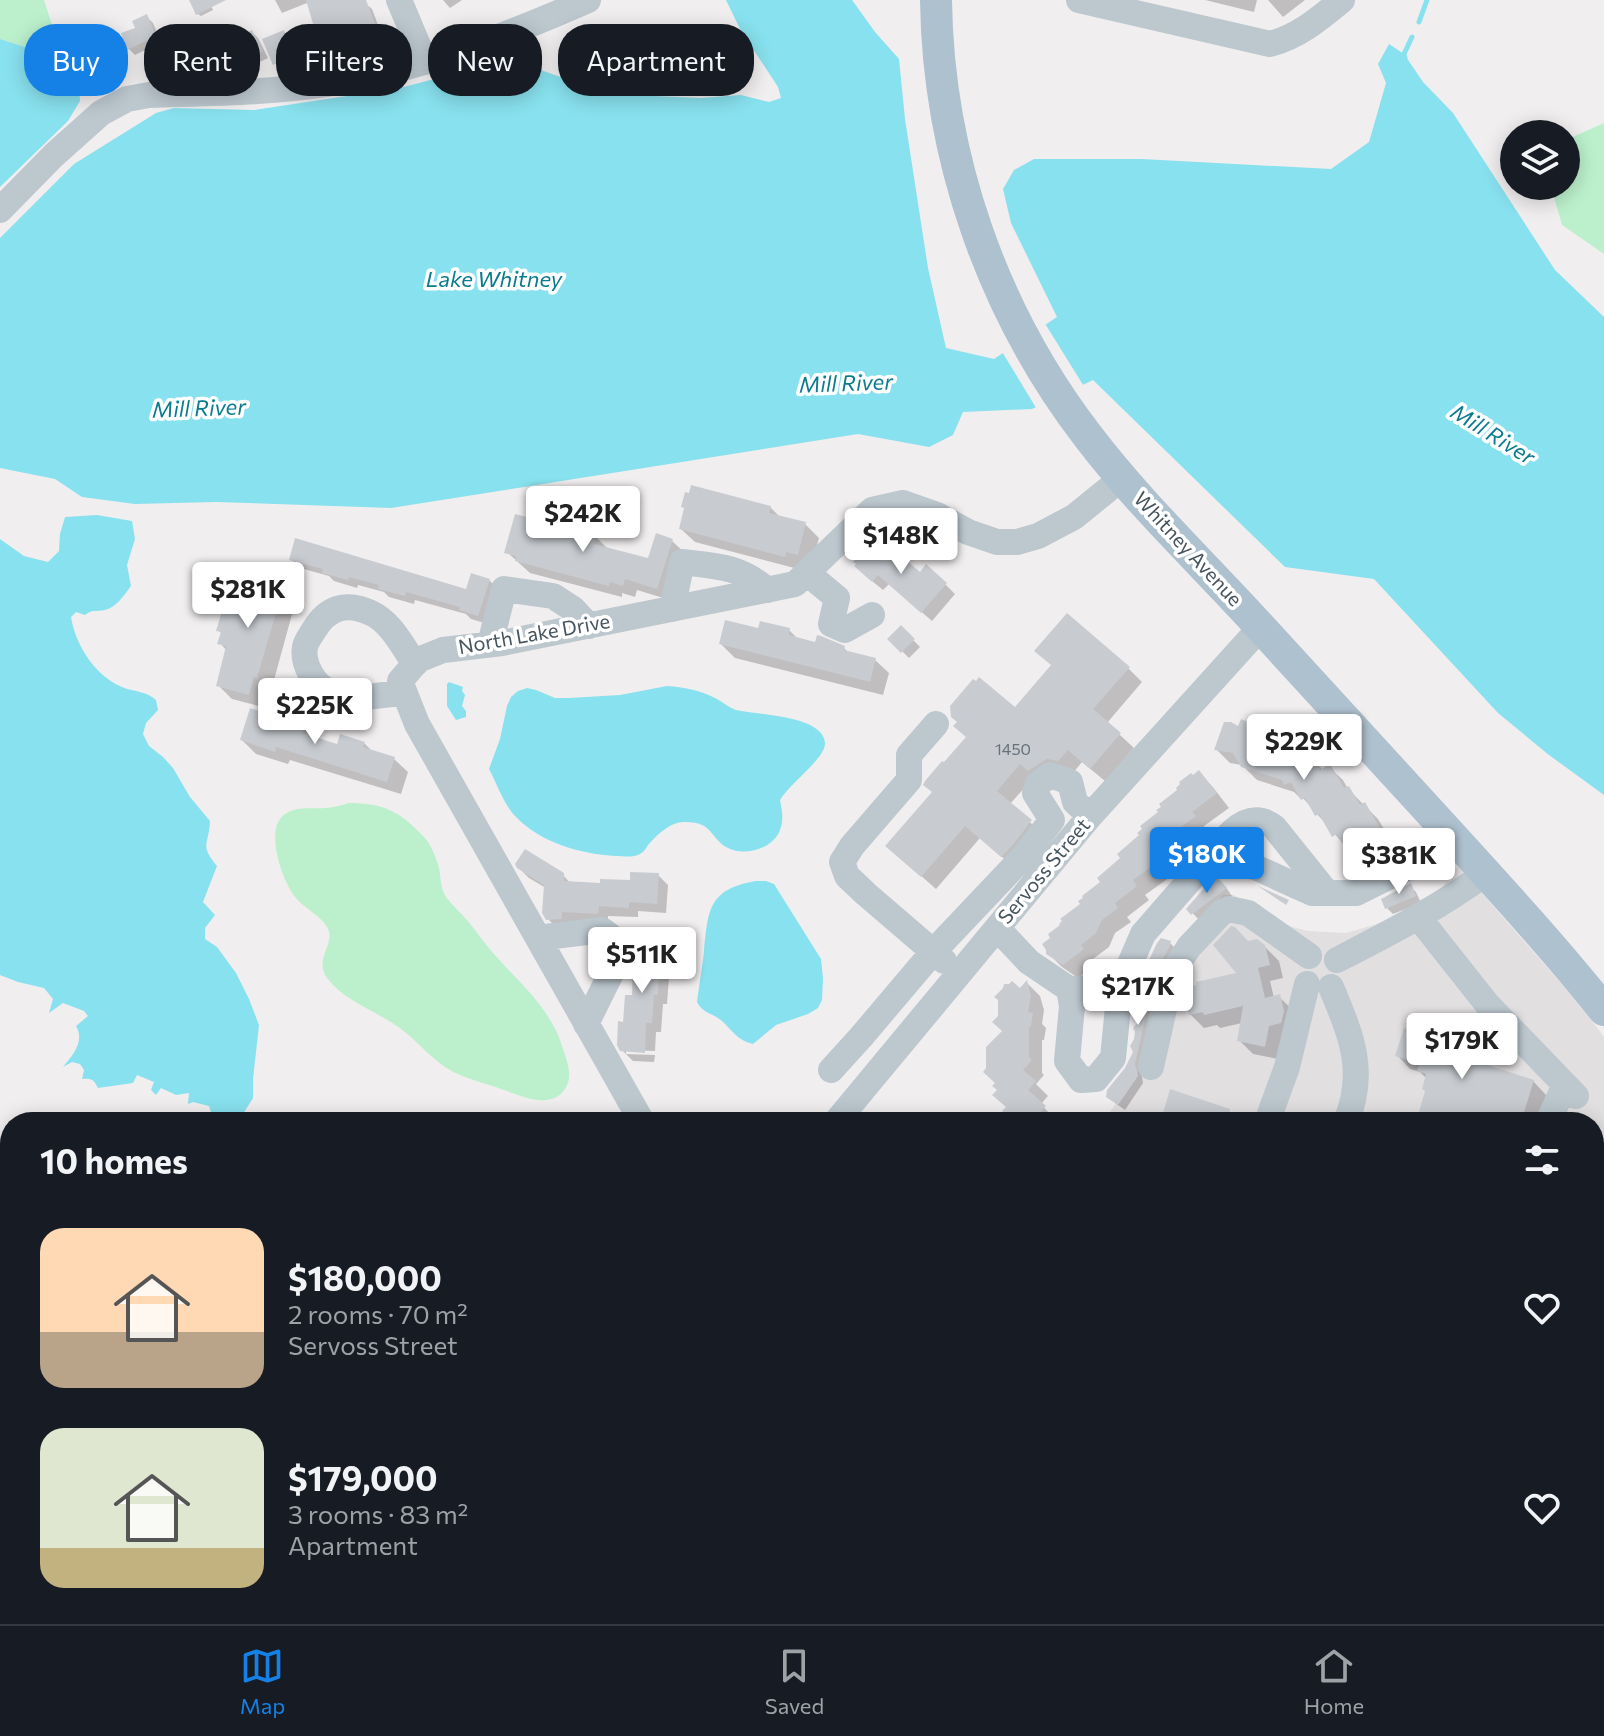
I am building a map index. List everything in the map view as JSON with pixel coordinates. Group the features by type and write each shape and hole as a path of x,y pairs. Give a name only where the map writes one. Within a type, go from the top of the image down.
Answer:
{"main road":[{"name":"Whitney Avenue","path":"936,0 939,61 959,171 982,243 1021,332 1064,403 1122,478 1486,873 1604,1010"}],"street":[{"path":"399,0 425,62"},
{"path":"0,210 80,130 101,113 127,99 149,95 323,85 389,72 499,37 588,0"},
{"path":"1079,0 1270,44 1305,30 1342,0"},
{"name":"North Lake Drive","path":"415,664 443,650 589,626 795,584 872,510 903,503 997,542 1017,542 1038,536 1074,517 1122,478"},
{"path":"672,609 682,562 736,570 753,578 767,590"},
{"path":"807,573 837,598 831,624 845,630 872,615"},
{"path":"490,644 504,589 553,596 573,609 589,626"},
{"path":"404,692 368,698 329,692 317,684 307,665 305,646 321,618 339,607 372,613 389,627 415,664 400,681 417,724 636,1112"},
{"name":"Servoss Street","path":"844,1112 1085,821 1261,627"},
{"path":"936,724 909,755 909,780 842,862 847,876 856,885 959,974"},
{"path":"831,1070 933,952 1024,856 1052,820 1035,793 1038,784 1050,775 1070,782 1075,802 1085,821"},
{"path":"1048,813 1065,814 1085,821"},
{"path":"1069,989 1072,1006 1067,1061 1081,1080 1096,1079 1113,1058 1120,987 1143,934 1196,873 1213,860 1218,847 1235,829 1251,821 1263,821 1274,827 1327,893"},
{"path":"1213,860 1255,867 1312,893 1356,893 1402,870 1445,829"},
{"path":"1337,960 1419,918 1486,873"},
{"path":"1151,1067 1172,973 1189,947 1222,912 1229,909 1248,913 1309,956"},
{"path":"1419,918 1487,1004 1571,1090 1555,1112"},
{"path":"997,928 1029,962 1069,989 1120,987"},
{"path":"538,938 602,930 621,944 619,957 586,1024"},
{"path":"1271,1112 1319,986 1339,978 1337,960 1321,951 1309,956 1302,966 1302,973 1319,986 1354,1044 1356,1062 1349,1112"}],"shaded area":[{"path":"1458,866 1581,1006 1604,1037 1604,1112 1110,1112 1139,1071 1204,916 1223,895 1234,895 1273,922 1308,931 1346,933 1391,920 1437,894"}],"green space":[{"path":"0,0 44,0 52,24 24,24 24,47 0,39"},
{"path":"1604,123 1604,254 1562,225 1555,200 1580,200 1580,134"},
{"path":"349,803 390,810 415,827 426,839 436,859 446,897 532,995 556,1030 569,1072 569,1081 559,1095 552,1099 536,1100 450,1070 401,1029 343,994 327,978 322,964 329,939 327,927 296,898 286,882 278,860 276,827 284,815 295,810"}],"water":[{"name":"Lake Whitney","path":"726,0 852,0 899,59 928,268 946,348 994,359 1057,317 1011,223 1003,189 1014,170 1034,159 1142,159 1331,169 1369,142 1386,83 1378,64 1389,44 1404,54 1423,82 1453,113 1500,185 1500,200 1510,200 1555,270 1604,317 1604,795 1498,713 1374,579 1285,567 1093,380 1032,409 963,412 953,435 929,447 858,434 391,508 216,502 135,504 82,497 55,479 0,468 0,238 74,164 156,113 174,108 254,110 347,96 412,96 412,85 428,81 428,96 542,96 542,70 558,76 558,96 745,96 769,102 781,98 778,87 754,50 754,24 738,24"},
{"path":"0,39 24,47 24,96 80,96 80,101 68,121 0,187"},
{"path":"97,515 132,521 135,539 127,565 131,586 113,606 85,615 76,612 71,617 78,640 97,670 116,684 156,700 158,710 146,723 143,734 149,746 173,768 190,797 210,821 206,845 217,866 203,902 215,915 205,928 205,939 217,947 236,973 259,1025 253,1098 244,1112 211,1112 209,1106 193,1102 188,1104 189,1093 176,1095 161,1088 156,1095 151,1090 154,1082 137,1075 133,1083 98,1088 92,1080 82,1079 84,1070 80,1064 72,1062 63,1067 78,1042 76,1026 88,1016 84,1011 63,1003 49,1013 53,999 44,988 0,975 0,539 24,556 48,562 59,551 65,517"},
{"path":"449,682 463,687 465,695 462,706 466,717 456,720 447,706"},
{"path":"667,686 703,693 736,710 801,722 821,734 825,743 820,756 780,800 781,826 772,842 750,851 735,851 722,844 706,827 683,822 664,830 637,855 603,855 576,850 549,840 526,826 512,812 489,769 507,706 518,691 527,688 555,698 569,698 620,695"},
{"path":"756,881 774,884 821,959 823,978 822,1000 818,1008 776,1025 753,1044 740,1038 697,1002 707,924 714,903 729,889"}],"pier":[{"path":"1044,322 1085,388 1038,411 1001,350"}],"building":[{"path":"189,0 226,0 196,15"},
{"path":"306,0 366,0 375,24 313,24"},
{"path":"147,14 151,24 144,24 144,42 128,50 128,30 135,28 132,21"},
{"path":"276,33 276,64 273,65 262,39"},
{"path":"691,485 771,506 769,513 806,522 798,555 786,552 785,557 679,529 685,492 689,493"},
{"path":"515,514 596,534 594,544 648,558 656,533 673,539 657,589 625,579 623,586 610,582 609,586 515,561 516,556 504,553"},
{"path":"295,538 466,589 471,573 490,579 478,616 459,610 460,607 406,592 405,596 378,589 379,585 322,573 323,569 289,560"},
{"path":"871,541 894,560 899,554 920,572 926,564 947,583 921,613 878,575 872,582 854,566 856,564 853,562"},
{"path":"249,565 280,573 277,583 280,584 278,591 282,592 257,678 254,677 249,695 216,686 226,646 217,644 221,632 216,631 230,598 240,600"},
{"path":"1067,613 1130,667 1093,709 1121,733 1090,769 1068,750 1058,761 1047,759 1028,771 1020,764 997,791 1032,820 1012,846 1001,857 965,826 921,877 885,846 932,792 923,785 925,781 966,737 953,726 957,722 951,717 950,706 973,679 976,681 979,677 1015,707 1051,665 1034,651"},
{"path":"725,620 758,628 760,621 790,628 789,635 815,642 817,635 821,636 845,646 844,650 876,658 870,682 719,644"},
{"path":"901,625 915,639 901,653 887,639"},
{"path":"250,708 305,726 303,733 337,744 340,734 365,742 363,747 395,757 387,782 276,747 275,752 240,740"},
{"path":"1241,719 1296,742 1298,749 1309,753 1320,770 1330,764 1344,788 1349,786 1360,805 1365,802 1382,832 1375,836 1377,846 1352,860 1337,834 1332,837 1319,814 1315,816 1305,798 1301,800 1291,782 1284,785 1282,780 1241,767 1233,753 1214,750 1224,722 1238,726"},
{"path":"1199,770 1217,793 1192,812 1196,816 1173,833 1177,838 1153,856 1158,862 1133,880 1137,886 1115,903 1118,908 1102,920 1096,933 1081,945 1084,949 1063,965 1046,954 1042,944 1050,938 1048,934 1060,925 1060,919 1080,904 1078,901 1082,896 1100,882 1097,878 1120,858 1117,854 1139,835 1140,826 1158,812 1159,804 1177,790 1179,782"},
{"path":"525,849 564,873 564,881 600,883 600,879 630,880 630,872 659,873 657,904 629,902 629,908 599,906 598,914 562,912 562,919 546,920 542,913 544,885 515,864"},
{"path":"1217,877 1227,888 1191,915 1186,909"},
{"path":"1411,883 1416,896 1385,909 1381,899"},
{"path":"1258,886 1289,900 1286,905"},
{"path":"1231,926 1248,941 1257,939 1265,945 1270,965 1258,968 1265,998 1280,994 1284,1011 1281,1023 1269,1026 1265,1047 1237,1041 1243,1006 1204,1015 1203,1012 1189,1015 1185,988 1196,985 1196,982 1236,973 1213,945"},
{"path":"639,937 667,938 666,968 659,968 658,995 654,995 652,1023 646,1023 645,1053 620,1051 617,1045 618,1021 623,1022 625,995 632,995 633,966 638,966"},
{"path":"1161,938 1171,941 1156,970 1135,1064 1138,1076 1118,1105 1106,1097 1107,1090 1125,1068 1133,1052 1130,1046 1134,1039 1133,1028 1137,1023 1136,1010 1140,1006 1141,989 1148,989 1144,974"},
{"path":"1027,980 1031,996 1028,1012 1033,1013 1029,1027 1029,1057 1032,1060 1023,1070 1036,1081 1028,1090 1046,1106 1040,1112 1003,1112 1006,1107 992,1095 997,1090 992,1086 995,1083 983,1072 986,1068 986,1047 1002,1031 992,1022 998,1016 998,1000 994,997 1004,984 1012,981 1020,988"},
{"path":"1404,1028 1420,1033 1424,1029 1451,1038 1452,1034 1478,1042 1474,1056 1484,1059 1482,1063 1534,1080 1524,1112 1419,1112 1426,1074 1417,1071 1419,1064 1395,1056"},
{"path":"1170,1089 1230,1109 1229,1112 1163,1112"}],"waterway":[{"path":"1419,22 1427,0"},
{"path":"1405,58 1412,37"}],"water label":[{"name":"Mill River","path":"846,383"},
{"name":"Mill River","path":"199,408"},
{"name":"Mill River","path":"1493,434"}]}
